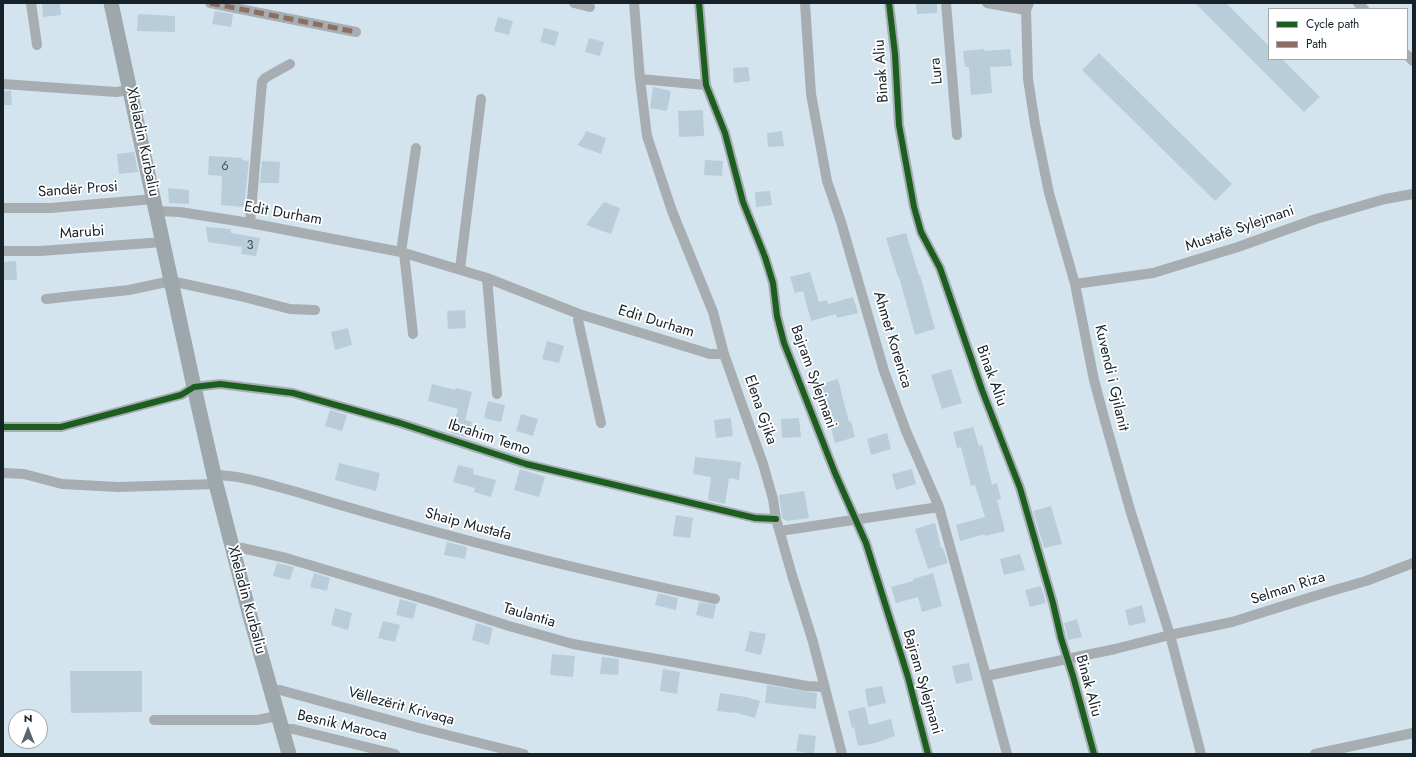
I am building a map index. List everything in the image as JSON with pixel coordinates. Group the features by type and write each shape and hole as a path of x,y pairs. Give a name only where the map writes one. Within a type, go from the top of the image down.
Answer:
{"main road":[{"name":"Xheladin Kurbaliu","path":"111,3 215,479 232,548 289,754"}],"street":[{"path":"31,3 37,45"},
{"path":"210,3 356,32"},
{"path":"574,3 590,7"},
{"name":"Elena Gjika","path":"634,3 640,79 647,136 672,211 713,312 724,354 763,464 773,499 776,519 825,687 842,754"},
{"name":"Bajram Sylejmani","path":"699,3 706,85 725,133 743,202 765,257 773,283 777,316 784,344 835,473 866,543 894,629 928,754"},
{"name":"Ahmet Korenica","path":"805,3 811,94 827,181 848,244 884,371 906,431 939,507 1007,754"},
{"name":"Binak Aliu","path":"889,3 895,54 899,125 914,207 921,232 940,268 982,390 1020,488 1094,754"},
{"name":"Lura","path":"946,3 957,136"},
{"path":"987,3 1027,7"},
{"name":"Kuvendi i Gjilanit","path":"1027,7 1028,79 1035,124 1049,193 1074,284 1094,380 1131,513 1170,635 1201,754"},
{"path":"250,223 262,82 265,78 290,64"},
{"path":"640,79 706,85"},
{"path":"3,84 116,92 131,90"},
{"path":"460,270 481,99"},
{"path":"413,334 402,252 416,148"},
{"name":"Mustafë Sylejmani","path":"1074,284 1153,273 1238,247 1316,219 1385,199 1413,194"},
{"name":"Sandër Prosi","path":"3,208 51,208 140,201 156,205"},
{"name":"Edit Durham","path":"156,205 180,212 250,223 402,252 487,278 579,314 710,354 724,354"},
{"name":"Marubi","path":"3,251 40,251 163,242"},
{"path":"487,278 497,394"},
{"path":"46,299 129,290 171,281 240,296 290,310 315,310"},
{"path":"579,314 578,320 601,423"},
{"name":"Ibrahim Temo","path":"194,387 220,384 293,393 400,423 526,464 755,518 776,519"},
{"path":"3,427 61,427 181,395 194,387"},
{"path":"3,473 24,474 62,484 118,487 215,479"},
{"name":"Shaip Mustafa","path":"215,479 230,475 279,487 478,544 548,562 715,599"},
{"path":"780,531 939,507"},
{"name":"Taulantia","path":"232,548 242,548 286,558 434,602 508,626 573,644 807,686 825,687"},
{"name":"Selman Riza","path":"986,676 1115,649 1170,635 1232,622 1366,581 1413,563"},
{"name":"Vëllezërit Krivaqa","path":"271,691 280,690 419,728 524,754"},
{"path":"154,720 257,720 280,723"},
{"name":"Besnik Maroca","path":"280,723 293,729 395,754"},
{"path":"1315,754 1413,733"}],"building":[{"path":"42,3 60,3 61,15 43,17"},
{"path":"916,3 937,3 937,13 917,14"},
{"path":"1195,3 1226,3 1268,45 1268,60 1283,60 1320,97 1304,112"},
{"path":"215,11 233,14 231,27 212,24"},
{"path":"138,14 175,16 175,32 137,31"},
{"path":"498,17 513,21 509,35 494,31"},
{"path":"544,28 559,32 555,46 540,42"},
{"path":"589,38 604,42 600,56 585,52"},
{"path":"984,49 984,51 1010,49 1012,66 990,67 992,93 971,95 969,67 965,67 963,51"},
{"path":"1099,53 1232,184 1215,201 1082,70"},
{"path":"748,67 750,81 734,83 733,68"},
{"path":"653,87 671,91 667,111 650,108"},
{"path":"3,91 11,91 12,105 3,105"},
{"path":"703,110 704,136 679,137 678,111"},
{"path":"586,131 606,138 601,154 577,145 583,138"},
{"path":"782,131 784,146 768,147 767,133"},
{"path":"134,152 138,172 119,174 117,154"},
{"path":"209,156 242,158 242,160 249,161 244,207 221,205 222,176 208,175"},
{"path":"705,160 723,161 722,176 704,175"},
{"path":"262,161 280,162 279,183 260,183"},
{"path":"168,188 189,190 189,204 169,203"},
{"path":"770,191 772,205 756,207 755,192"},
{"path":"604,202 620,208 611,234 586,225"},
{"path":"206,227 231,229 231,233 260,238 256,256 241,254 242,247 208,242"},
{"path":"906,233 919,276 920,275 935,329 915,335 899,277 886,238"},
{"path":"16,261 17,280 3,280 3,262"},
{"path":"810,272 819,302 827,300 828,304 853,297 858,313 837,318 836,314 811,321 803,291 795,293 790,277"},
{"path":"465,310 466,328 448,329 447,311"},
{"path":"348,328 352,345 335,350 331,332"},
{"path":"547,341 564,346 559,363 542,359"},
{"path":"951,369 962,403 942,409 931,375"},
{"path":"838,379 849,422 851,421 855,437 835,443 830,424 828,425 818,385"},
{"path":"432,384 455,390 456,388 472,392 465,420 472,422 468,438 451,433 458,409 428,401"},
{"path":"488,401 505,405 501,422 484,418"},
{"path":"330,410 347,415 342,431 325,426"},
{"path":"521,414 538,419 533,436 516,431"},
{"path":"731,418 733,436 716,438 714,420"},
{"path":"799,418 801,437 782,438 781,419"},
{"path":"973,427 979,446 982,445 992,485 997,483 1001,499 997,500 1005,531 985,536 985,534 960,541 956,525 985,517 975,485 971,486 961,447 957,448 953,432"},
{"path":"887,433 891,449 871,455 867,439"},
{"path":"695,457 741,462 739,480 729,478 725,504 708,500 711,477 693,474"},
{"path":"339,463 380,473 376,491 335,480"},
{"path":"458,465 474,469 473,474 496,480 491,497 474,492 475,488 453,482"},
{"path":"520,469 545,477 539,497 514,490"},
{"path":"912,469 916,484 896,490 892,474"},
{"path":"804,491 809,518 787,521 782,518 779,495"},
{"path":"1051,506 1062,544 1044,548 1033,511"},
{"path":"676,515 693,518 690,538 673,536"},
{"path":"935,523 941,548 943,548 948,563 928,569 915,529"},
{"path":"447,542 467,547 465,559 444,555"},
{"path":"1020,554 1025,570 1004,575 1000,559"},
{"path":"277,563 294,567 290,580 273,576"},
{"path":"314,573 330,578 327,591 310,587"},
{"path":"933,573 942,606 922,612 918,597 896,603 891,587 913,581 913,579"},
{"path":"1041,586 1046,603 1030,607 1025,590"},
{"path":"658,593 678,598 676,610 655,605"},
{"path":"400,599 417,604 413,619 396,615"},
{"path":"699,602 716,605 713,619 696,615"},
{"path":"1142,605 1146,622 1129,626 1125,610"},
{"path":"335,608 352,613 348,630 331,625"},
{"path":"1077,619 1082,637 1068,640 1064,623"},
{"path":"383,621 400,625 395,642 378,638"},
{"path":"476,623 493,628 489,645 472,640"},
{"path":"750,631 766,634 761,655 745,651"},
{"path":"552,654 575,656 573,677 550,675"},
{"path":"602,657 619,659 618,675 600,674"},
{"path":"969,663 973,680 956,684 952,666"},
{"path":"663,669 680,672 677,694 660,691"},
{"path":"70,671 142,671 142,712 71,713"},
{"path":"767,685 817,693 816,709 765,703"},
{"path":"882,686 886,703 868,707 865,689"},
{"path":"720,693 760,701 755,718 734,712 717,711"},
{"path":"865,707 869,725 891,719 895,736 875,743 858,746 854,727 852,728 848,711"},
{"path":"799,734 816,736 814,754 796,751"}],"marked path":[{"path":"210,3 356,32"}],"cycle path":[{"path":"699,3 706,85 725,133 743,202 765,257 773,283 777,316 784,343 835,473 866,543 908,677 928,754"},
{"path":"889,3 895,54 899,125 914,207 921,232 940,268 982,390 1020,488 1094,754"},
{"path":"3,427 61,427 181,395 194,387 220,384 293,393 400,423 526,464 755,518 776,519"}]}
